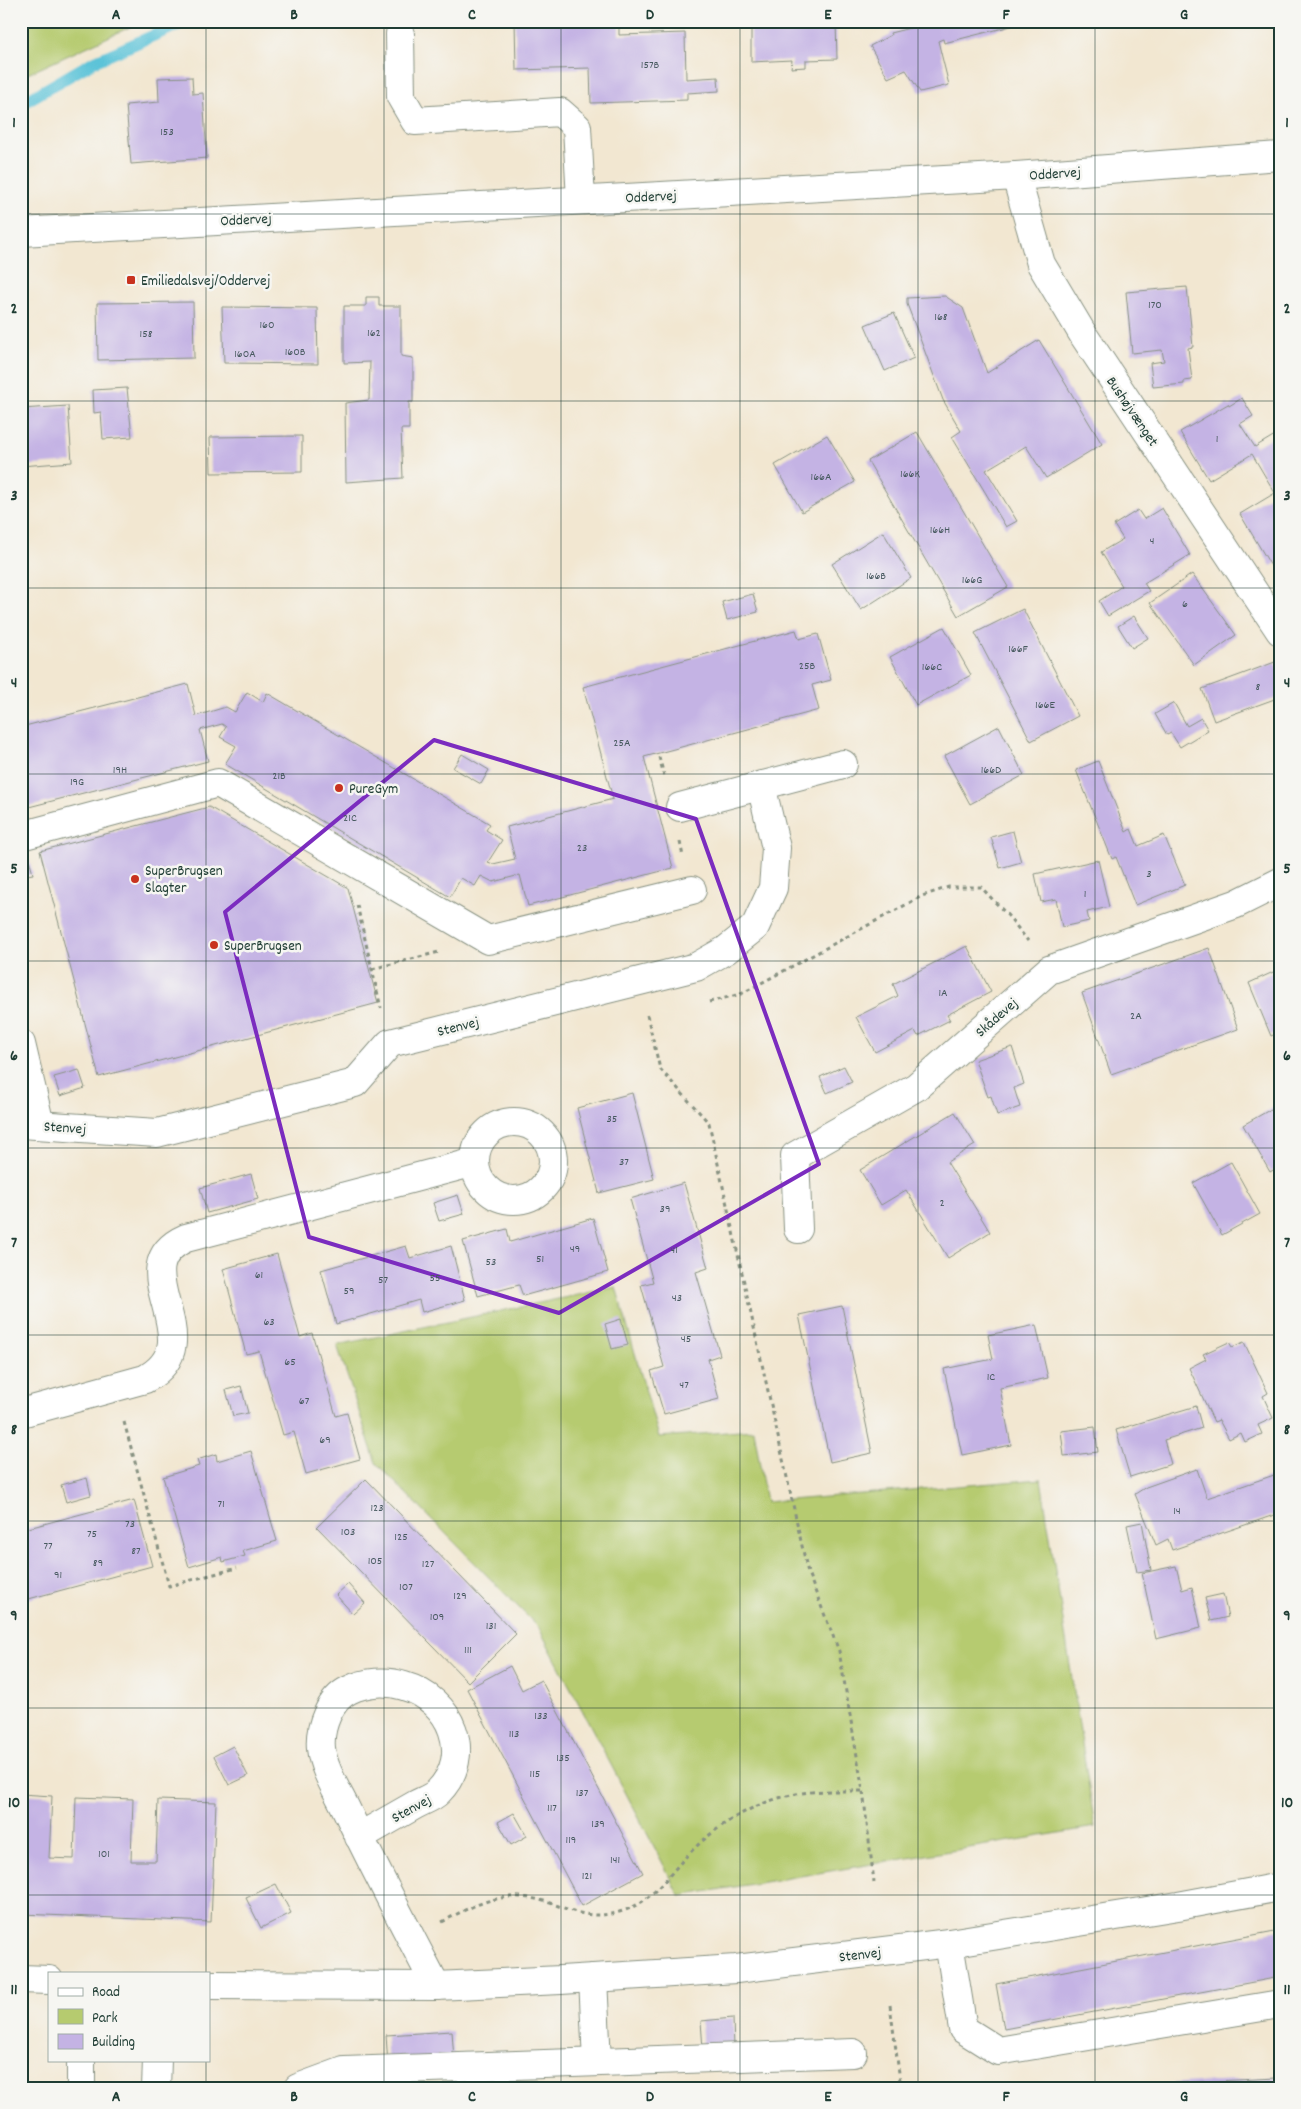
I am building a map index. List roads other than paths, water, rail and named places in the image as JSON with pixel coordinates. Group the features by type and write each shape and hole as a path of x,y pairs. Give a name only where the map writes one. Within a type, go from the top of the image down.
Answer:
{"street":[{"path":"400,34 402,96 415,121 560,112 577,127 580,200"},
{"name":"Oddervej","path":"21,232 1016,176 1280,156"},
{"name":"Bushøjvænget","path":"1016,176 1041,264 1084,336 1280,631"},
{"path":"680,806 842,764"},
{"path":"21,836 218,783 488,940 692,890"},
{"name":"Stenvej","path":"31,1124 157,1133 355,1083 390,1043 696,967 726,950 755,927 773,888 776,848 761,786"},
{"name":"Skådevej","path":"798,1229 795,1156 916,1087 1049,970 1236,904 1280,882"},
{"path":"21,1044 31,1124"},
{"path":"21,1413 145,1379 158,1372 167,1362 172,1344 171,1328 160,1268 163,1254 173,1243 475,1162"},
{"name":"Stenvej","path":"359,1837 437,1793 449,1777 456,1758 455,1740 450,1722 439,1706 426,1695 394,1683 357,1686 341,1694 330,1709 323,1727 321,1748 327,1769 359,1837 436,1986"},
{"name":"Stenvej","path":"210,1985 436,1986 736,1969 949,1943 1178,1906 1280,1887"},
{"path":"949,1943 963,2029 998,2052 1280,2004"},
{"path":"593,1978 597,2062"},
{"path":"21,1979 48,1980"},
{"path":"298,2088 344,2071 853,2053"},
{"path":"81,2062 81,2088"},
{"path":"156,2088 157,2062"}],"waterway":[{"path":"21,104 93,62 187,21"}],"place":[{"name":"Emiliedalsvej/Oddervej","path":"131,280"},
{"name":"PureGym","path":"339,788"},
{"name":"SuperBrugsen Slagter","path":"135,879"},
{"name":"SuperBrugsen","path":"214,945"}]}
